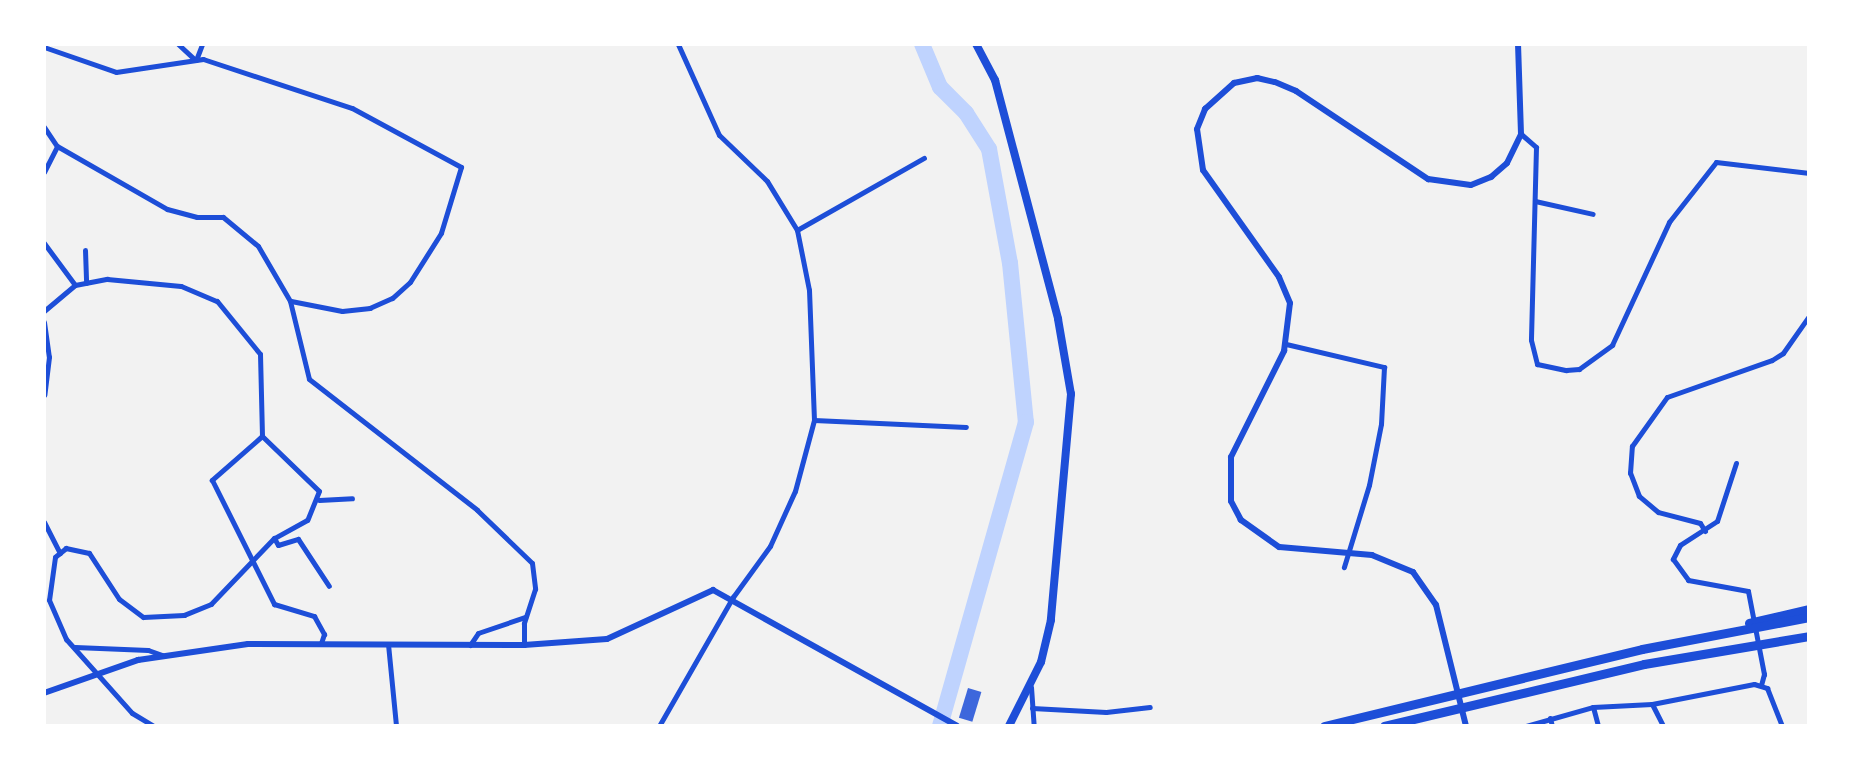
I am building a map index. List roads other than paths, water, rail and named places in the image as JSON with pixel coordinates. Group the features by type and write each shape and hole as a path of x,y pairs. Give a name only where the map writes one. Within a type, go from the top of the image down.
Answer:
{"highway":[{"path":"976,44 995,80 1058,319 1071,394 1051,620 1031,686 1009,726"},
{"path":"1716,635 1809,609"},
{"path":"1324,726 1408,702 1809,617"},
{"path":"1384,726 1644,664 1809,636"}],"street":[{"path":"178,44 196,60 352,108 461,167 441,233 410,282 392,298 370,308 342,311 290,301"},
{"path":"196,60 202,44"},
{"path":"659,726 733,597 770,546 783,517 814,420 809,290 797,230 767,181 719,135 678,44"},
{"path":"1466,726 1449,652 1427,588 1395,561 1279,547 1241,520 1231,501 1231,457 1286,344 1290,303 1279,277 1203,170 1196,149 1205,109 1217,95 1234,83 1257,78 1296,91 1428,179 1451,186 1491,177 1507,163 1521,134 1518,44"},
{"path":"44,47 116,72 196,60"},
{"path":"44,127 57,146 167,209 197,217 223,217 258,246 290,301 309,379 477,510 532,563 535,589 526,617 524,645"},
{"path":"1521,134 1536,147 1531,340 1537,364 1574,370 1612,345 1669,222 1716,162 1809,173"},
{"path":"44,172 57,146"},
{"path":"797,230 924,158"},
{"path":"1535,201 1593,214"},
{"path":"44,243 75,285"},
{"path":"85,250 86,283"},
{"path":"44,311 75,285 124,279 181,286 217,301 260,354 262,436 319,491 319,500 307,520 274,538 211,604 184,615 143,617 119,599 98,559 76,549 60,553 52,566 49,600 74,647 132,713 154,726"},
{"path":"1705,531 1700,523 1658,512 1639,496 1630,473 1632,446 1667,397 1772,360 1783,353 1809,316"},
{"path":"44,322 44,395"},
{"path":"1286,344 1384,367 1378,440 1344,567"},
{"path":"814,420 966,427"},
{"path":"262,436 212,480 233,513 250,563 274,604 320,622 321,643"},
{"path":"1736,463 1725,507 1705,531 1675,551 1674,567 1688,580 1743,587 1751,600 1764,674 1761,685"},
{"path":"319,500 352,498"},
{"path":"44,522 60,553"},
{"path":"274,538 278,545 298,539 329,586"},
{"path":"44,693 138,660 162,655 321,643 524,645 607,639 645,624 697,594 713,590 733,597 956,726"},
{"path":"470,645 478,633 526,617"},
{"path":"388,644 396,726"},
{"path":"74,647 148,650 162,655"},
{"path":"1527,726 1593,707 1652,704 1761,685"},
{"path":"1761,685 1770,694 1782,726"},
{"path":"1031,686 1034,726"},
{"path":"1652,704 1663,726"},
{"path":"1032,708 1106,712 1150,707"},
{"path":"1593,707 1598,726"},
{"path":"1550,718 1552,726"}],"waterway":[{"path":"922,44 940,87 966,113 989,149 1010,263 1026,422 940,726"}]}
